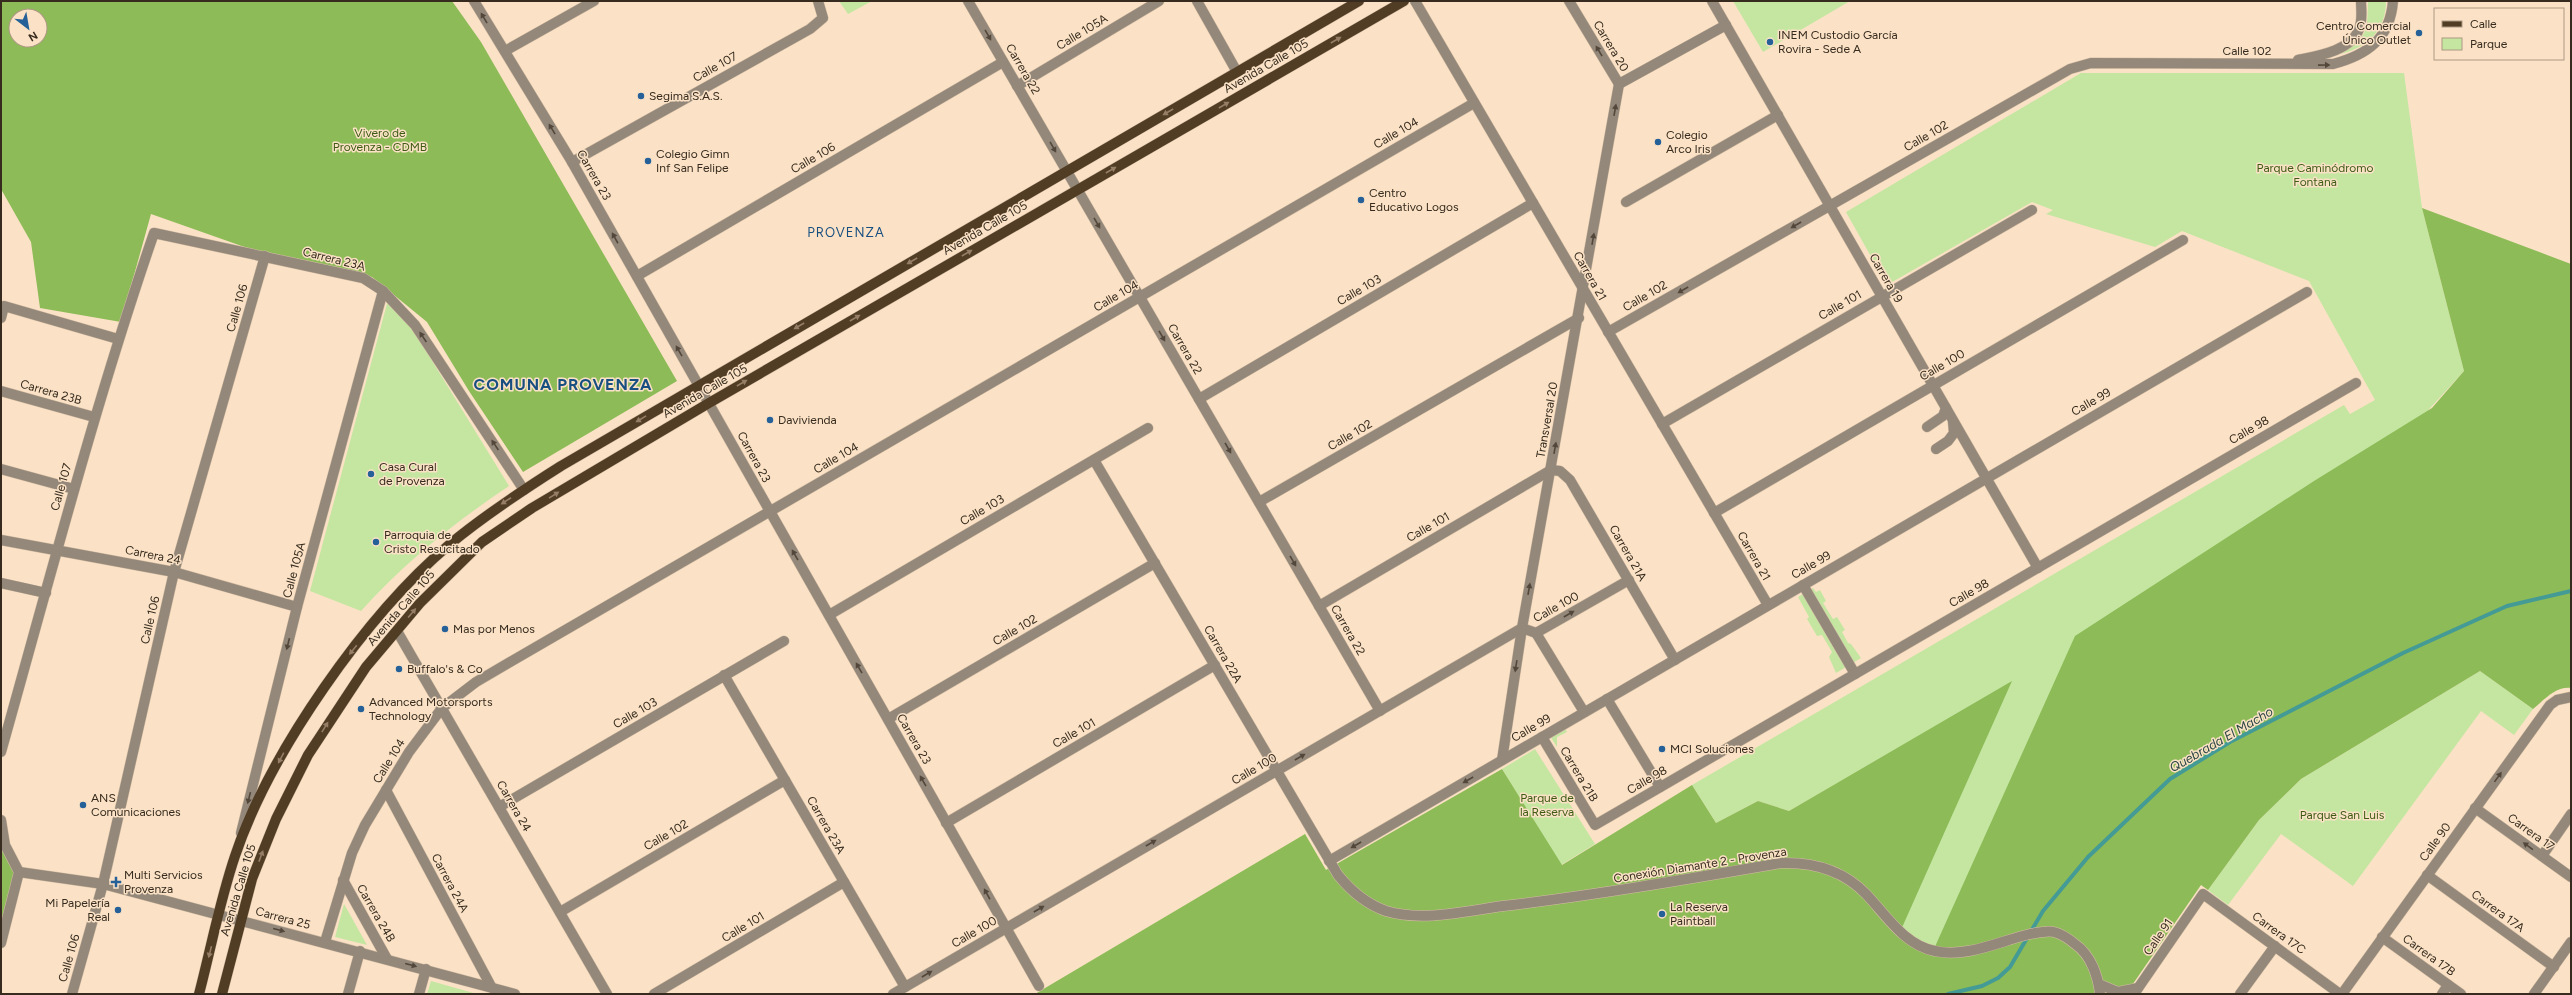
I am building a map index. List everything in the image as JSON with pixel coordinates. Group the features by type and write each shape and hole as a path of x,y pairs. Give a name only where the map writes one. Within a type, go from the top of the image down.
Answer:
{"main road":[{"name":"Avenida Calle 105","path":"199,994 235,856 253,812 285,750 305,717 350,654 396,599 448,545 524,490 698,385 1359,1"},
{"name":"Avenida Calle 105","path":"222,994 252,879 266,842 298,772 345,697 397,631 444,578 496,532 708,403 1404,1"}],"street":[{"name":"Carrera 23","path":"474,1 572,162 1039,986"},
{"path":"505,52 594,1"},
{"name":"Calle 107","path":"572,162 810,29 820,22 823,13 818,1"},
{"name":"Calle 105A","path":"1017,86 1159,1"},
{"path":"1197,1 1237,72"},
{"name":"Carrera 21","path":"1414,1 1768,606"},
{"name":"Carrera 20","path":"1569,1 1619,84"},
{"name":"Carrera 19","path":"1712,1 2038,568"},
{"path":"2285,63 2322,54 2348,43 2359,30 2361,1"},
{"path":"2285,63 2334,64 2363,54 2374,45 2381,35 2390,19 2393,1"},
{"name":"Carrera 22","path":"970,2 1066,171 1380,711"},
{"path":"1619,84 1726,25"},
{"name":"Calle 106","path":"637,276 1003,62"},
{"name":"Calle 102","path":"1608,332 2076,66 2090,63 2285,63"},
{"name":"Transversal 20","path":"1502,760 1522,628 1584,291 1619,84"},
{"name":"Calle 104","path":"324,942 343,880 365,825 409,752 442,708 476,682 1474,103"},
{"path":"1626,202 1778,116"},
{"name":"Calle 103","path":"1199,399 1533,203"},
{"name":"Calle 101","path":"1662,424 2032,210"},
{"name":"Calle 107","path":"1,752 94,417 118,339 154,233"},
{"name":"Carrera 23A","path":"154,233 363,278 384,291 415,325 524,490"},
{"name":"Calle 100","path":"1714,513 2184,240"},
{"name":"Calle 106","path":"72,994 103,884 174,572 265,256"},
{"name":"Calle 105A","path":"235,856 297,606 384,291"},
{"name":"Calle 99","path":"1329,861 2307,292"},
{"path":"1,318 4,306 118,339"},
{"name":"Calle 102","path":"1259,502 1579,318"},
{"name":"Calle 98","path":"1595,825 2356,383"},
{"name":"Carrera 23B","path":"1,391 94,417"},
{"path":"1927,427 1943,416 1946,408"},
{"path":"1936,449 1948,441 1954,433 1953,420"},
{"name":"Calle 103","path":"828,615 1148,428"},
{"name":"Carrera 22A","path":"1094,460 1329,861"},
{"path":"1,469 74,489"},
{"name":"Calle 101","path":"1319,606 1551,470"},
{"name":"Carrera 21A","path":"1551,470 1560,471 1570,480 1675,660"},
{"name":"Carrera 24","path":"1,540 174,572 297,606"},
{"name":"Calle 102","path":"888,719 1155,563"},
{"name":"Calle 100","path":"893,994 1522,628 1536,633 1629,580"},
{"path":"1,583 46,593"},
{"path":"1803,585 1855,674"},
{"name":"Carrera 24","path":"397,631 608,994"},
{"path":"1536,633 1584,712"},
{"name":"Calle 103","path":"499,807 784,641"},
{"name":"Calle 101","path":"946,822 1215,666"},
{"name":"Carrera 23A","path":"724,676 905,987"},
{"name":"Calle 90","path":"2341,994 2550,705 2557,700 2571,697"},
{"path":"1607,699 1660,787"},
{"name":"Carrera 21B","path":"1542,737 1595,825"},
{"name":"Calle 102","path":"560,912 785,780"},
{"name":"Carrera 24A","path":"386,790 492,988"},
{"name":"Carrera 17","path":"2475,808 2571,877"},
{"path":"2542,856 2571,814"},
{"path":"1,820 5,845 19,872 1,943"},
{"name":"Conexión Diamante 2 - Provenza","path":"1329,861 1347,886 1373,905 1399,914 1422,915 1593,895 1781,863 1798,862 1829,869 1855,884 1900,932 1934,951 1949,953 1966,951 2019,936 2040,932 2054,932 2066,937 2081,948 2092,964 2100,989"},
{"name":"Carrera 25","path":"19,872 103,884 360,951 515,994"},
{"name":"Carrera 17A","path":"2427,875 2554,967"},
{"name":"Carrera 24B","path":"343,880 387,959"},
{"name":"Calle 101","path":"654,994 844,882"},
{"name":"Carrera 17C","path":"2203,894 2341,994"},
{"name":"Calle 91","path":"2136,991 2203,894"},
{"name":"Carrera 17B","path":"2382,937 2461,994"},
{"path":"2534,994 2571,942"},
{"path":"2240,994 2275,946"},
{"path":"348,994 360,951"},
{"path":"419,994 426,969"},
{"path":"2442,994 2448,985"},
{"path":"2100,989 2118,992 2136,991"}],"green space":[{"name":"Vivero de Provenza - CDMB","path":"1,1 452,1 481,42 677,381 523,472 469,391 427,322 372,277 253,250 151,214 121,322 40,308 31,242 1,189"},
{"path":"839,1 872,1 848,14"},
{"name":"INEM Custodio García Rovira - Sede A","path":"1733,1 1850,1 1763,52"},
{"path":"2368,1 2386,1 2383,21 2379,29 2359,47 2340,54 2361,38 2364,33 2367,21"},
{"name":"Parque Caminódromo Fontana","path":"2081,73 2404,73 2422,208 2464,371 1934,951 1146,994 1305,834 1325,870 1332,866 1338,875 1781,863 2012,682 1789,811 1758,801 1716,823 1692,785 2344,405 2350,414 2375,400 2309,281 2182,231 2155,247 2046,214 2053,210 2032,202 1887,285 1846,212"},
{"path":"2422,208 2571,264 2571,688 2555,691 2533,709 2480,671 2301,779 2259,820 2208,890 2201,885 2126,994 1035,994 1305,834 1326,870 1502,769 1562,865 1692,785 1716,823 1758,801 1789,811 2012,681 1900,932 1933,951 2075,636 2314,481 2432,408 2464,371"},
{"path":"388,300 413,330 509,486 469,514 412,560 377,593 361,611 310,591"},
{"path":"1813,588 1816,592 1820,590 1826,601 1823,603 1833,619 1837,617 1845,630 1842,632 1848,643 1851,644 1861,658 1836,673 1829,657 1832,652 1822,635 1817,636 1807,619 1809,617 1798,597"},
{"name":"Parque San Luis","path":"2480,671 2533,709 2514,735 2481,711 2353,886 2281,834 2228,905 2208,890 2259,820 2301,779"},
{"path":"1564,727 1567,732 1557,737 1557,747 1550,736"},
{"name":"Parque de la Reserva","path":"1535,749 1595,844 1561,865 1502,769"},
{"path":"1,848 15,873 1,927"},
{"path":"344,904 367,945 335,937"},
{"path":"431,981 477,994 427,994"}],"waterway":[{"name":"Quebrada El Macho","path":"1948,994 1982,986 1998,978 2010,967 2043,911 2088,857 2170,779 2230,742 2403,653 2507,606 2571,591"}],"place":[{"name":"Centro Comercial Único Outlet","path":"2419,33"},
{"name":"INEM Custodio García Rovira - Sede A","path":"1770,42"},
{"name":"Segima S.A.S.","path":"641,96"},
{"name":"Colegio Arco Iris","path":"1658,142"},
{"name":"Colegio Gimn Inf San Felipe","path":"648,161"},
{"name":"Centro Educativo Logos","path":"1361,200"},
{"name":"Davivienda","path":"770,420"},
{"name":"Casa Cural de Provenza","path":"371,474"},
{"name":"Parroquia de Cristo Resucitado","path":"376,542"},
{"name":"Mas por Menos","path":"445,629"},
{"name":"Buffalo's & Co","path":"399,669"},
{"name":"Advanced Motorsports Technology","path":"361,709"},
{"name":"MCI Soluciones","path":"1662,749"},
{"name":"ANS Comunicaciones","path":"83,805"},
{"name":"Multi Servicios Provenza","path":"116,882"},
{"name":"Mi Papelería Real","path":"118,910"},
{"name":"La Reserva Paintball","path":"1662,914"}],"district":[{"name":"PROVENZA","path":"846,232"},
{"name":"COMUNA PROVENZA","path":"563,384"}]}
